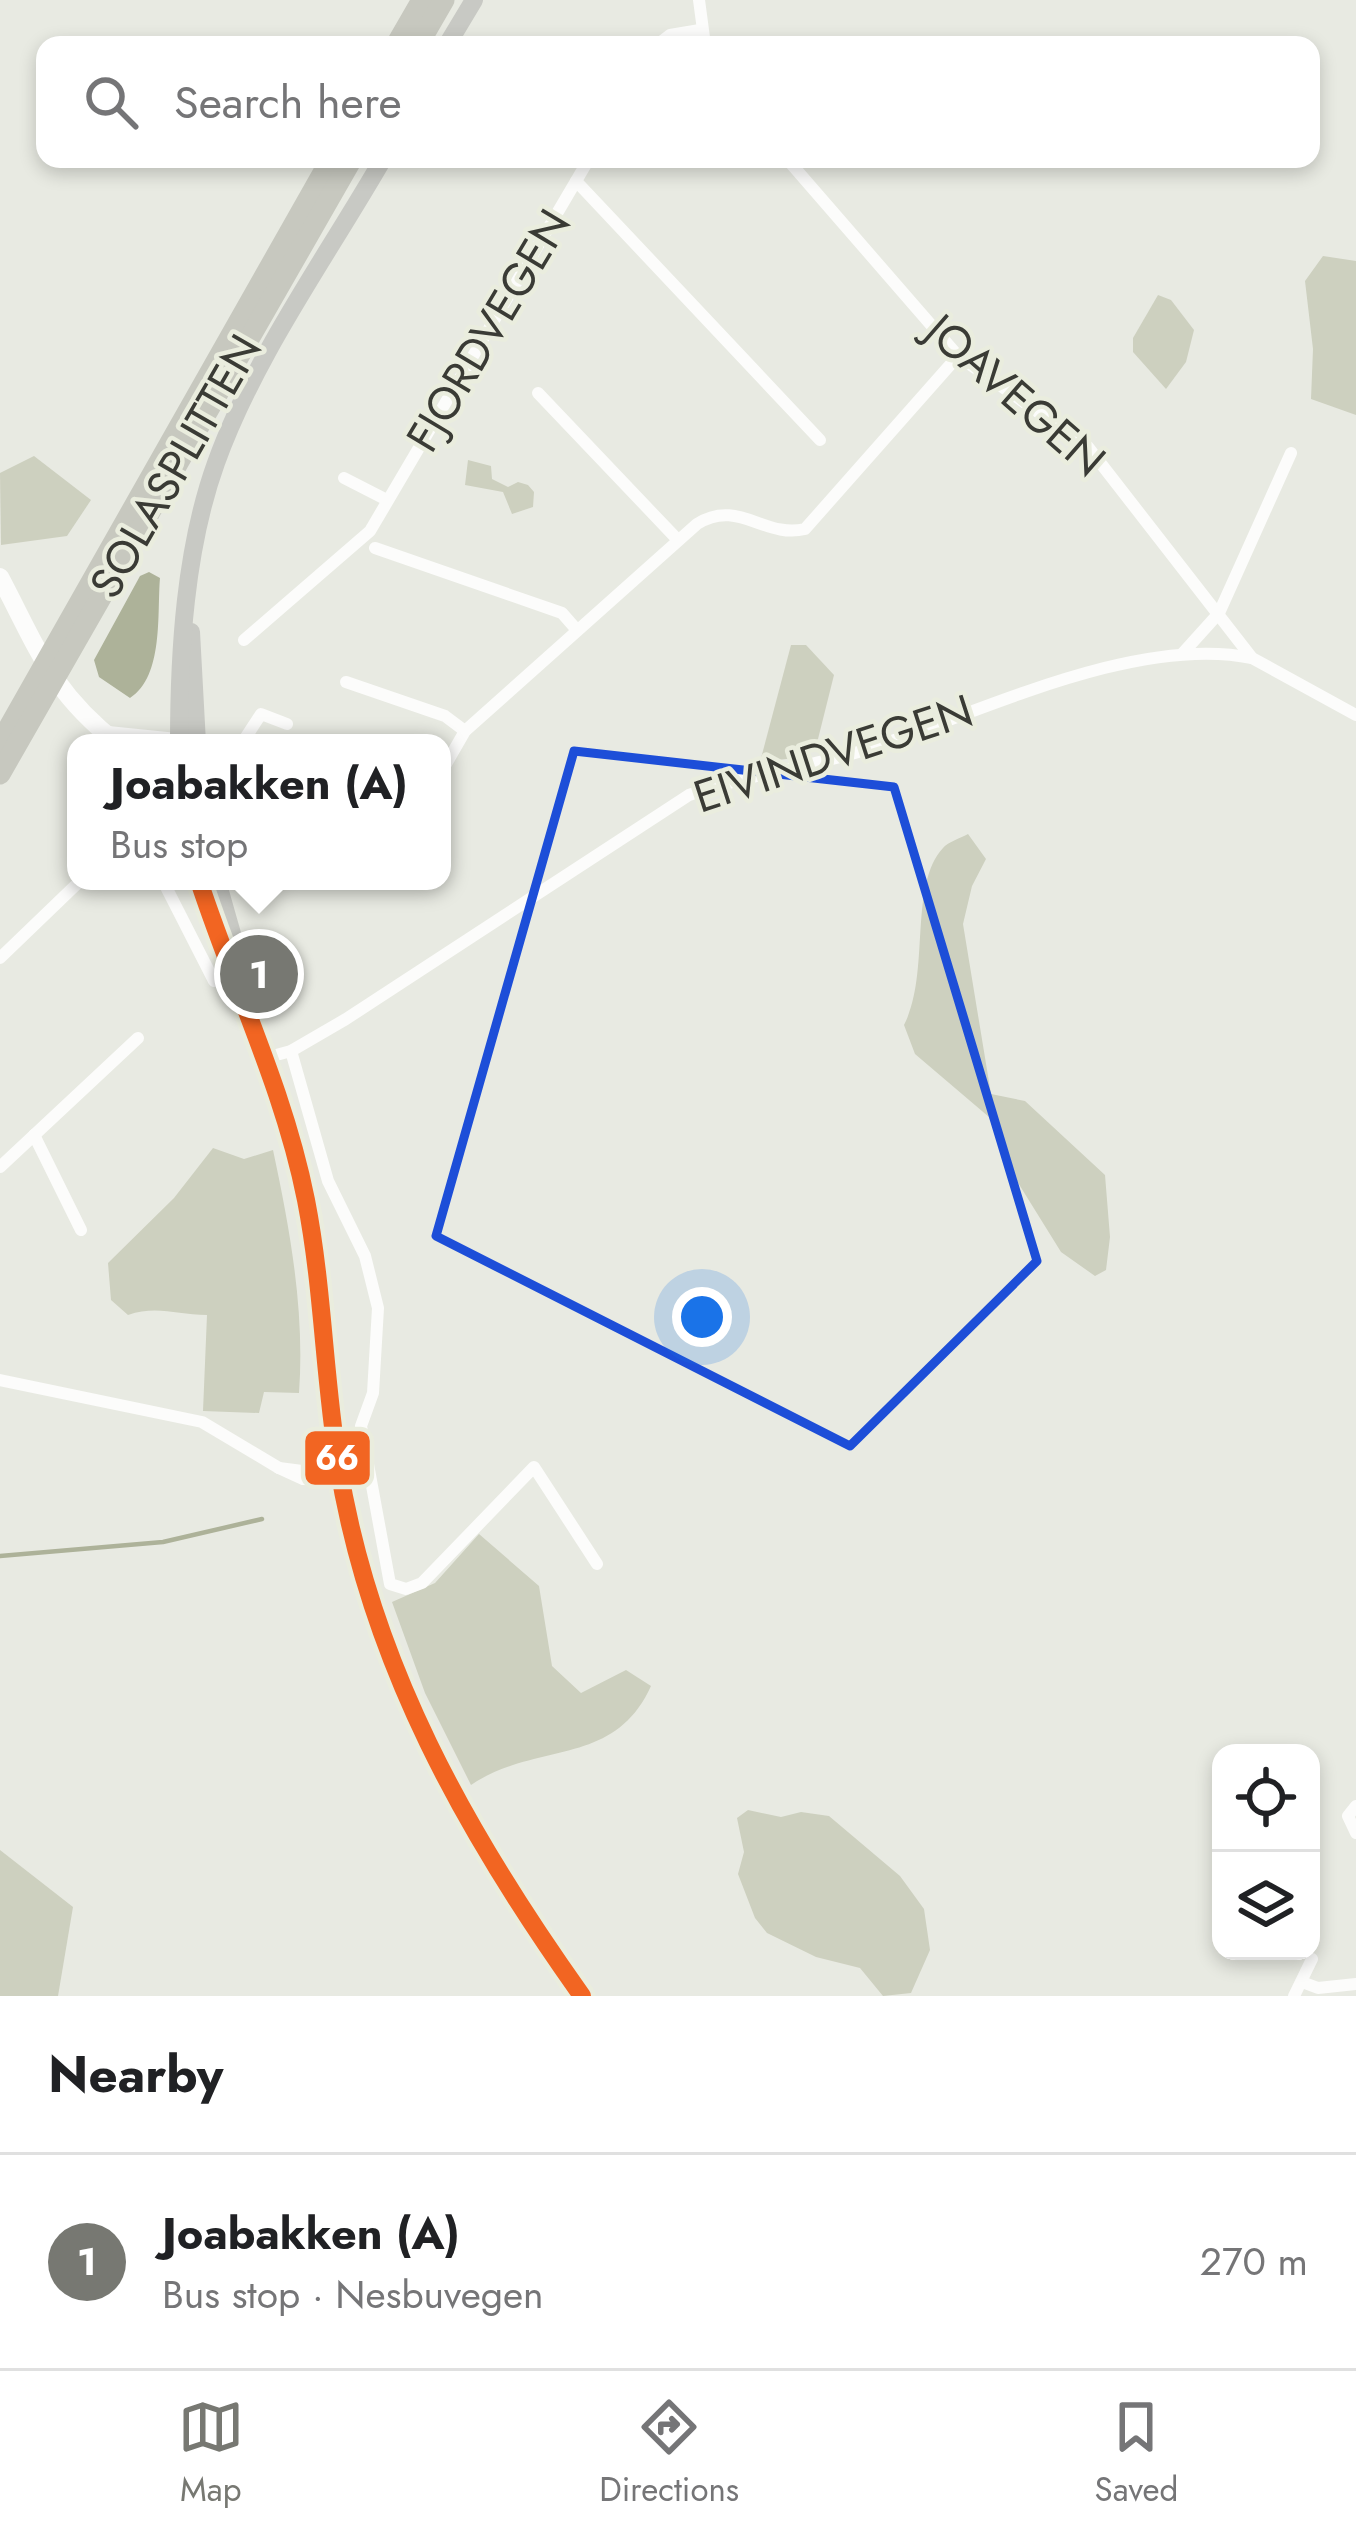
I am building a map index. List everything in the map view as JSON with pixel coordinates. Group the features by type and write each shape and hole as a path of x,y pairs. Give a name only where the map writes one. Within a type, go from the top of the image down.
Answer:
{"highway":[{"path":"401,36 422,0"},
{"path":"423,36 444,0"},
{"name":"SOLASPLITTEN","path":"0,743 327,168"},
{"name":"SOLASPLITTEN","path":"0,775 347,168"}],"main road":[{"path":"452,36 474,0"},
{"path":"185,734 188,616 203,508 233,423 378,168"},
{"path":"202,890 225,978 253,1019 306,1199 339,1471 379,1632 414,1720 472,1830 582,1996"},
{"path":"218,890 225,978"},
{"path":"538,1927 595,1996"}],"street":[{"path":"699,0 702,36"},
{"path":"669,36 700,30"},
{"name":"FJORDVEGEN","path":"244,640 363,538 584,168"},
{"name":"JOAVEGEN","path":"795,168 958,356 1088,447 1252,658 1356,715"},
{"path":"576,181 820,440"},
{"path":"451,755 465,731 676,538 721,514 747,516 781,532 805,529 958,356"},
{"path":"538,393 676,538"},
{"path":"1181,655 1219,613 1291,453"},
{"name":"FJORDVEGEN","path":"344,478 387,500"},
{"path":"375,548 562,614 576,629"},
{"path":"0,577 60,690 83,718 106,734"},
{"name":"EIVINDVEGEN","path":"265,1058 291,1051 689,795 745,775 869,749 1011,694 1181,655 1223,652 1252,658"},
{"path":"346,682 445,716 465,731"},
{"path":"248,734 261,714 286,724"},
{"path":"0,958 71,890"},
{"path":"169,890 225,978"},
{"path":"0,1167 138,1038"},
{"path":"291,1051 328,1181 365,1256 378,1308 373,1393 361,1426 390,1584 406,1589 422,1583 534,1467 597,1564"},
{"path":"34,1135 81,1230"},
{"path":"0,1380 202,1422 279,1468 339,1471"},
{"path":"1356,1806 1348,1816 1356,1833"},
{"path":"1294,1996 1312,1960"},
{"path":"1302,1982 1318,1988 1356,1984"}],"highlighted area":[{"path":"574,751 894,787 1037,1261 850,1446 436,1236"}],"shaded area":[{"path":"1323,256 1356,261 1356,415 1311,399 1313,349 1305,281"},
{"path":"1158,295 1171,300 1194,330 1186,362 1166,389 1133,352 1133,338"},
{"path":"34,456 91,500 67,536 1,545 0,473"},
{"path":"468,460 491,466 492,479 508,487 518,482 528,485 534,492 533,507 512,514 503,492 465,485"},
{"path":"149,572 160,578 157,643 149,675 130,698 99,677 94,660 140,576"},
{"path":"791,645 806,645 834,675 818,739 804,757 760,762"},
{"path":"968,834 986,859 972,886 963,924 991,1094 1025,1101 1105,1175 1110,1237 1106,1270 1095,1276 1061,1252 1012,1173 989,1117 915,1054 904,1025 917,981 922,907 932,864 945,846"},
{"path":"213,1148 244,1159 273,1150 285,1210 298,1301 299,1393 264,1392 259,1413 203,1411 207,1315 158,1311 128,1315 111,1300 108,1263 174,1198"},
{"path":"479,1534 539,1586 552,1666 581,1693 626,1670 651,1686 635,1712 595,1742 521,1762 471,1785 425,1693 392,1602 435,1583"},
{"path":"748,1810 781,1817 801,1812 829,1816 900,1876 924,1909 930,1950 911,1993 883,1996 860,1968 816,1957 767,1933 755,1918 738,1874 744,1852 737,1818"},
{"path":"0,1850 73,1907 58,1996 0,1996"}],"waterway":[{"path":"0,1556 163,1542 262,1519"}],"transit line":[{"name":"66","path":"202,890 297,1159 316,1266 338,1463 373,1608 428,1743 462,1808 582,1996"}],"place":[{"name":"Joabakken (A)","path":"259,974"}]}
